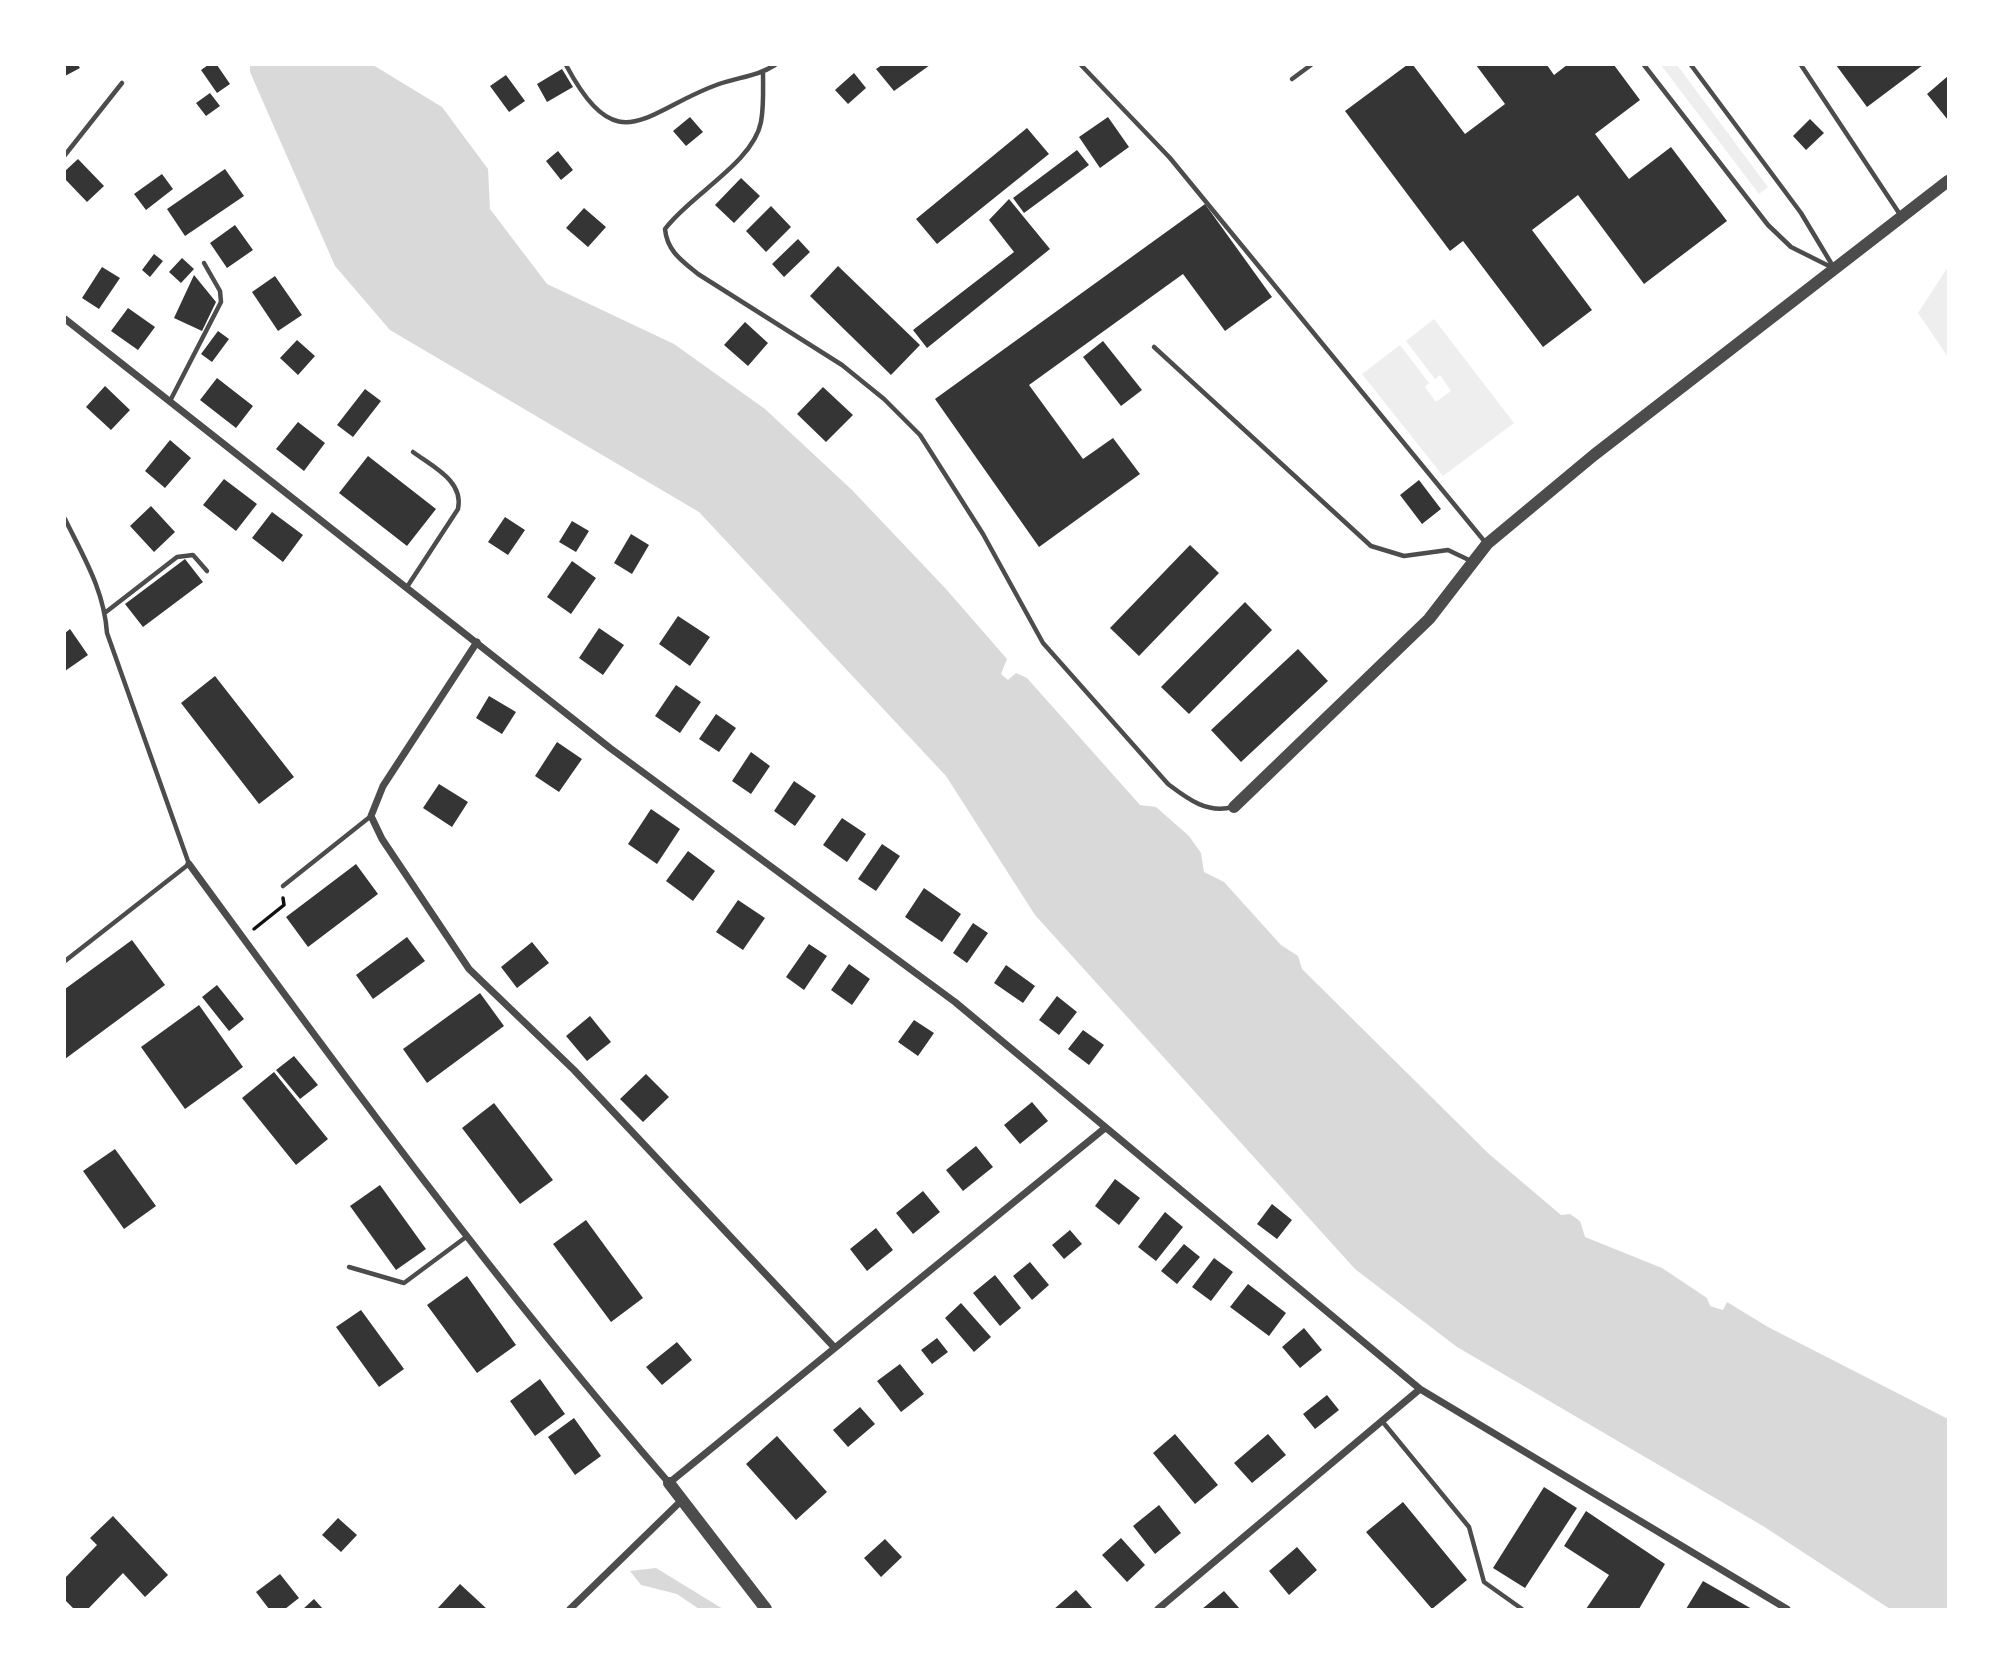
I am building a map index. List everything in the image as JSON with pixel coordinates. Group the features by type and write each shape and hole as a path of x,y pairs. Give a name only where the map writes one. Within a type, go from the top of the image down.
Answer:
{"street":[{"path":"1234,807 1429,620 1487,544 1594,455 1948,181"},
{"path":"65,319 610,748 955,1002 1420,1389 1787,1609"},
{"path":"477,642 383,786 371,816 382,839 469,970 574,1070 834,1347"},
{"path":"189,864 384,1132 574,1374 669,1483 766,1609"},
{"path":"669,1483 1105,1128"},
{"path":"1158,1609 1420,1389"},
{"path":"570,1609 682,1500"}],"lane":[{"path":"566,65 583,97 603,116 640,122 719,84 763,73 775,65"},
{"path":"1081,65 1170,158 1487,544"},
{"path":"1292,79 1311,65"},
{"path":"1644,65 1768,225 1791,247 1835,269"},
{"path":"1691,65 1801,214 1835,269"},
{"path":"1801,65 1902,217"},
{"path":"763,73 761,121 756,136 730,166 676,214 665,229 666,242 678,259 698,274 842,365 884,399 920,435 941,464 1043,643 1168,784 1190,801 1212,808 1234,807"},
{"path":"65,155 122,83"},
{"path":"170,401 221,302 220,291 204,263"},
{"path":"1154,347 1371,546 1404,556 1448,550 1472,561"},
{"path":"407,587 458,509 460,501 456,486 413,452"},
{"path":"65,519 97,581 106,612 107,634 189,864 65,961"},
{"path":"106,612 177,556 192,555 207,572"},
{"path":"283,886 371,816"},
{"path":"349,1267 404,1283 466,1237"},
{"path":"1382,1421 1469,1527 1484,1582 1522,1609"}],"path":[{"path":"243,939 284,905 283,886"}],"shaded area":[{"path":"250,65 373,65 442,107 488,169 490,209 547,284 674,344 765,409 852,490 946,589 1007,659 1001,674 1008,680 1016,673 1027,678 1140,805 1156,807 1189,836 1201,853 1204,872 1224,882 1281,945 1298,956 1302,969 1489,1154 1561,1215 1570,1214 1580,1221 1585,1237 1662,1268 1707,1298 1710,1306 1723,1310 1727,1302 1768,1327 1948,1419 1948,1609 1890,1609 1763,1526 1457,1347 1355,1269 1035,915 946,776 699,512 390,330 335,266 250,72"},
{"path":"1661,65 1677,65 1768,187 1759,194"},
{"path":"1948,267 1948,357 1918,313"},
{"path":"1434,319 1514,423 1443,476 1362,374 1400,345 1429,383 1425,387 1436,402 1451,391 1440,375 1435,379 1406,341"},
{"path":"656,1568 723,1609 699,1609 677,1594 641,1585 630,1571"}],"building":[{"path":"65,65 78,65 80,68 65,76"},
{"path":"208,65 217,65 230,84 217,93 201,70"},
{"path":"882,65 930,65 894,91 876,69"},
{"path":"1407,65 1413,65 1465,134 1505,104 1476,65 1547,65 1554,75 1567,65 1614,65 1640,100 1595,134 1629,179 1671,147 1727,221 1644,284 1578,195 1532,230 1592,310 1543,347 1463,241 1450,251 1345,111"},
{"path":"1836,65 1923,65 1867,107"},
{"path":"562,69 573,87 547,102 537,84"},
{"path":"854,73 866,88 848,104 835,90"},
{"path":"506,75 525,101 509,112 490,86"},
{"path":"1948,76 1948,120 1927,94"},
{"path":"210,93 220,106 206,116 196,103"},
{"path":"690,117 703,132 686,146 673,131"},
{"path":"1108,117 1129,147 1100,168 1079,137"},
{"path":"1810,119 1824,133 1806,150 1793,136"},
{"path":"1027,128 1049,154 937,244 916,219"},
{"path":"1077,150 1089,165 1024,213 1013,198"},
{"path":"558,151 573,170 561,180 546,161"},
{"path":"78,159 104,186 87,202 65,179 65,171"},
{"path":"225,169 244,196 185,236 167,209"},
{"path":"162,174 173,189 146,210 134,194"},
{"path":"741,178 760,196 734,223 715,205"},
{"path":"1009,199 1050,249 927,348 913,330 1014,252 989,220"},
{"path":"1205,204 1272,297 1225,331 1183,274 1029,385 1083,459 1113,438 1140,474 1039,547 935,399"},
{"path":"771,206 791,227 766,252 746,231"},
{"path":"584,208 606,227 588,247 566,228"},
{"path":"235,225 253,250 227,268 210,243"},
{"path":"798,239 810,252 784,277 772,264"},
{"path":"154,254 163,261 150,277 142,270"},
{"path":"182,258 194,269 181,283 169,272"},
{"path":"838,266 920,345 891,375 810,296"},
{"path":"102,267 120,278 99,309 82,298"},
{"path":"194,275 216,302 202,331 174,318"},
{"path":"275,276 302,315 278,331 252,292"},
{"path":"128,308 155,327 138,350 111,331"},
{"path":"745,322 768,343 748,366 724,345"},
{"path":"218,331 229,339 212,362 201,354"},
{"path":"297,340 315,356 298,375 280,358"},
{"path":"1103,341 1142,390 1121,406 1083,357"},
{"path":"217,378 253,406 236,428 200,400"},
{"path":"105,386 130,410 111,430 86,407"},
{"path":"823,387 853,415 826,442 797,414"},
{"path":"365,389 381,401 353,437 337,425"},
{"path":"298,422 325,443 304,471 276,449"},
{"path":"170,440 191,458 165,488 145,471"},
{"path":"368,456 436,509 407,546 339,493"},
{"path":"224,479 257,504 236,531 203,505"},
{"path":"1419,480 1441,509 1422,524 1400,495"},
{"path":"151,506 175,532 154,552 130,526"},
{"path":"272,512 303,535 283,562 252,538"},
{"path":"505,517 525,530 508,555 488,542"},
{"path":"572,521 589,531 576,552 559,542"},
{"path":"631,534 649,545 632,574 614,563"},
{"path":"1190,545 1219,573 1139,656 1110,628"},
{"path":"185,559 203,582 143,627 125,604"},
{"path":"572,561 596,578 571,614 547,597"},
{"path":"1245,602 1272,630 1189,714 1161,687"},
{"path":"678,616 710,637 690,666 659,644"},
{"path":"599,628 624,645 603,675 579,658"},
{"path":"70,629 88,655 65,671 65,633"},
{"path":"1298,649 1328,681 1241,762 1211,730"},
{"path":"215,676 294,777 259,804 181,703"},
{"path":"676,685 701,702 680,733 655,716"},
{"path":"489,696 516,712 502,734 476,718"},
{"path":"716,714 736,728 719,752 699,739"},
{"path":"557,742 582,759 559,792 535,776"},
{"path":"751,752 770,766 751,794 732,781"},
{"path":"794,781 816,796 795,826 774,811"},
{"path":"439,784 468,802 452,827 423,808"},
{"path":"651,809 680,829 657,864 628,844"},
{"path":"842,818 866,834 847,862 823,845"},
{"path":"882,844 900,856 876,891 858,879"},
{"path":"688,851 715,871 693,901 666,881"},
{"path":"356,864 378,894 308,947 286,917"},
{"path":"924,888 961,914 942,942 905,917"},
{"path":"738,900 765,918 743,950 716,932"},
{"path":"973,923 988,933 967,963 953,953"},
{"path":"407,937 425,961 373,999 356,975"},
{"path":"132,940 165,985 65,1059 65,989"},
{"path":"532,942 549,963 517,988 501,967"},
{"path":"809,944 827,956 804,990 786,977"},
{"path":"849,964 870,979 852,1005 831,990"},
{"path":"1006,965 1035,986 1023,1003 994,983"},
{"path":"217,985 244,1019 229,1031 202,997"},
{"path":"480,993 504,1026 427,1083 403,1049"},
{"path":"1057,996 1077,1012 1059,1035 1039,1020"},
{"path":"199,1005 243,1067 185,1109 141,1047"},
{"path":"590,1016 611,1042 587,1061 566,1036"},
{"path":"914,1020 934,1033 918,1056 898,1042"},
{"path":"1083,1030 1104,1045 1089,1065 1068,1049"},
{"path":"294,1056 318,1085 300,1099 276,1070"},
{"path":"274,1072 328,1139 296,1165 242,1098"},
{"path":"646,1074 669,1097 643,1122 620,1099"},
{"path":"1032,1102 1048,1121 1020,1144 1004,1125"},
{"path":"494,1103 553,1180 520,1204 462,1128"},
{"path":"976,1146 993,1167 963,1191 946,1170"},
{"path":"115,1149 156,1206 124,1229 83,1171"},
{"path":"1115,1179 1140,1198 1119,1225 1095,1206"},
{"path":"380,1185 426,1249 396,1270 350,1206"},
{"path":"923,1191 940,1212 913,1234 896,1213"},
{"path":"1272,1204 1292,1220 1277,1239 1257,1224"},
{"path":"1165,1212 1183,1227 1156,1261 1138,1247"},
{"path":"586,1220 643,1298 611,1322 553,1244"},
{"path":"876,1228 893,1250 867,1271 850,1249"},
{"path":"1070,1230 1082,1244 1064,1259 1052,1245"},
{"path":"1184,1244 1200,1257 1177,1284 1161,1271"},
{"path":"1214,1258 1233,1272 1211,1301 1192,1287"},
{"path":"1030,1262 1049,1285 1032,1300 1013,1276"},
{"path":"995,1275 1021,1308 1000,1326 973,1293"},
{"path":"467,1276 516,1345 477,1373 427,1305"},
{"path":"1248,1284 1286,1313 1269,1336 1230,1307"},
{"path":"961,1303 991,1337 974,1352 945,1318"},
{"path":"361,1310 404,1369 379,1387 336,1327"},
{"path":"1304,1328 1322,1350 1300,1368 1282,1347"},
{"path":"937,1338 948,1352 932,1364 921,1350"},
{"path":"677,1342 692,1360 662,1385 646,1367"},
{"path":"900,1364 924,1394 901,1412 877,1381"},
{"path":"540,1379 565,1414 535,1436 510,1401"},
{"path":"1327,1395 1339,1410 1315,1429 1303,1414"},
{"path":"860,1407 875,1424 848,1447 833,1430"},
{"path":"574,1418 601,1456 575,1475 548,1437"},
{"path":"1175,1434 1218,1485 1195,1504 1153,1453"},
{"path":"1268,1434 1286,1455 1252,1483 1234,1463"},
{"path":"777,1436 827,1492 796,1520 746,1464"},
{"path":"1544,1487 1577,1508 1525,1588 1493,1568"},
{"path":"1403,1502 1467,1580 1432,1609 1366,1532"},
{"path":"1159,1505 1181,1533 1155,1554 1133,1526"},
{"path":"1586,1511 1665,1564 1639,1609 1586,1609 1609,1575 1564,1546"},
{"path":"113,1516 168,1575 145,1597 123,1573 88,1609 74,1609 65,1600 65,1578 97,1545 90,1538"},
{"path":"338,1518 357,1535 341,1552 322,1535"},
{"path":"1121,1538 1145,1565 1127,1582 1102,1555"},
{"path":"885,1539 902,1557 881,1577 864,1558"},
{"path":"1297,1547 1317,1570 1289,1595 1269,1571"},
{"path":"280,1574 299,1598 285,1609 269,1609 256,1592"},
{"path":"1703,1581 1752,1609 1686,1609"},
{"path":"460,1584 487,1609 437,1609"},
{"path":"1076,1590 1093,1609 1054,1609"},
{"path":"1224,1591 1240,1609 1202,1609"},
{"path":"314,1599 323,1609 303,1609"}]}
